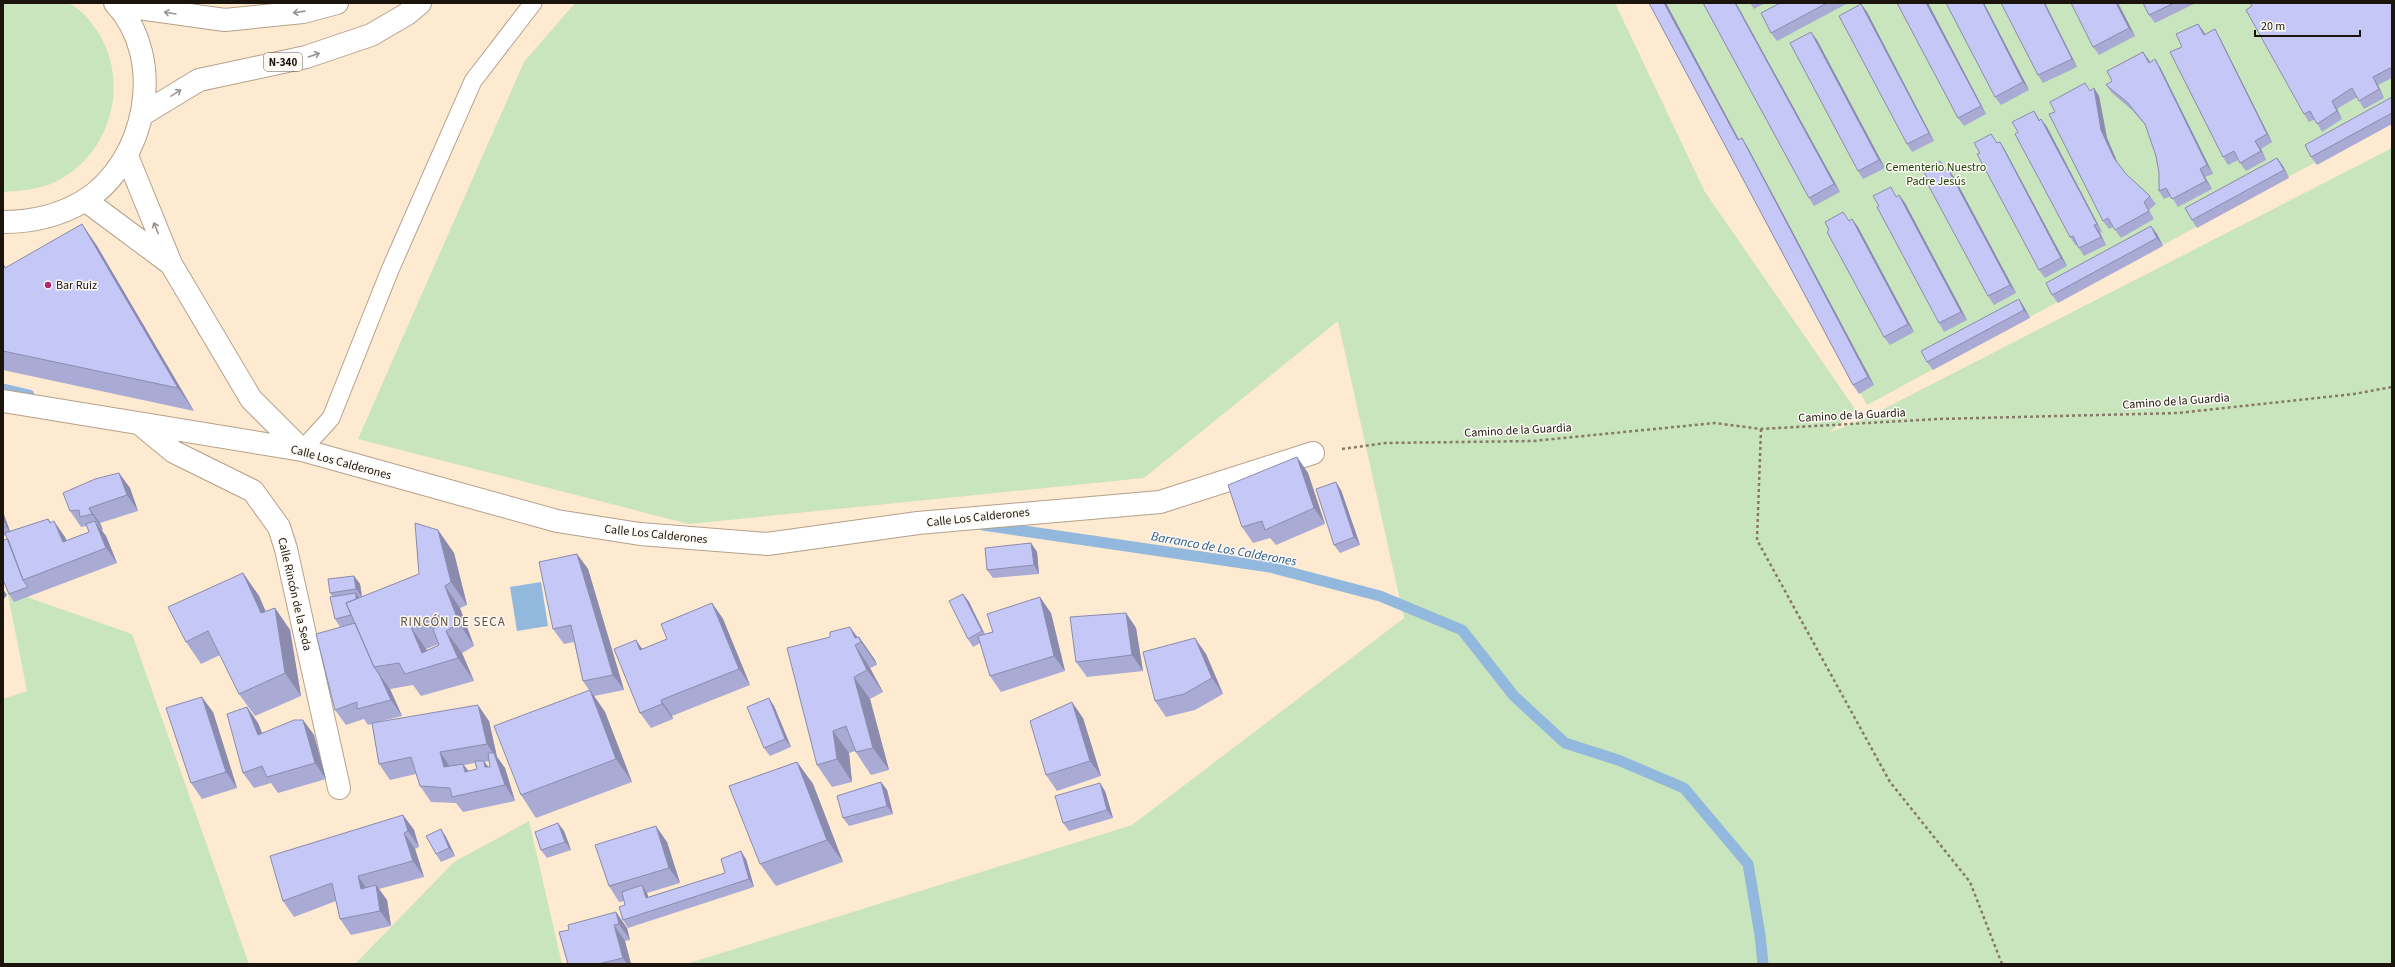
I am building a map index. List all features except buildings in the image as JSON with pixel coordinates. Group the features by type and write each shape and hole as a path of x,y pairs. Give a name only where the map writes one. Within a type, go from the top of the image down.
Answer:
{"main road":[{"path":"116,4 226,20 303,12 337,3"},
{"name":"N-340","path":"143,114 199,80 306,57 371,35 407,14 420,3"},
{"path":"3,222 32,220 59,213 85,200 108,181 127,156 143,114 145,85 142,56 131,28 116,4"},
{"path":"127,156 171,264 251,400 302,450"},
{"path":"85,200 171,264"},
{"name":"Calle Los Calderones","path":"3,401 302,450 557,521 640,534 767,544 918,523 1160,502 1313,453"},
{"name":"Calle Rincón de la Seda","path":"139,423 174,452 253,491 279,527 286,549 339,788"}],"lane":[{"path":"302,450 331,418 390,270 472,81 533,3"}],"path":[{"name":"Camino de la Guardia","path":"1313,453 1386,443 1533,441 1715,423 1761,429 1938,418 2178,413 2354,394 2392,387"},
{"path":"1761,429 1757,540 1890,782 1970,882 2002,964"}],"green space":[{"path":"58,2 70,4 80,10 96,29 102,39 110,60 114,81 113,103 107,124 98,143 85,160 68,175 48,185 20,191 3,192 3,3"},
{"path":"575,3 1615,3 1705,192 1855,409 1829,433 1870,416 2392,148 2392,964 686,964 1132,825 1404,618 1338,321 1144,478 689,524 358,439 524,62"},
{"name":"Cementerio Nuestro Padre Jesús","path":"1651,3 2392,3 2392,121 1867,405"},
{"path":"7,590 132,634 249,964 3,964 3,699 27,691"},
{"path":"529,821 562,964 355,964 454,862"}],"water":[{"path":"541,582 548,626 517,631 510,587"}],"waterway":[{"path":"3,389 29,395"},
{"name":"Barranco de Los Calderones","path":"983,525 1270,567 1380,596 1462,630 1514,696 1565,743 1618,760 1684,788 1748,864 1760,935 1763,964"}],"place":[{"name":"Bar Ruiz","path":"48,285"}],"district":[{"name":"RINCÓN DE SECA","path":"453,621"}]}
